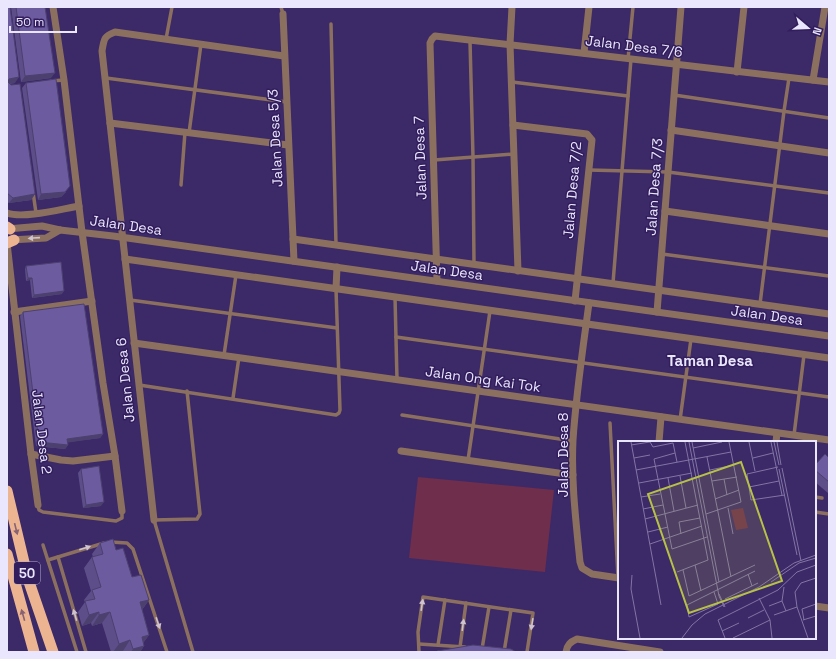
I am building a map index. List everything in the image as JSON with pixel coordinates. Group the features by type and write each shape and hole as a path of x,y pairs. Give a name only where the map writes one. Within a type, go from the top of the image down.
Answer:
{"highway":[{"name":"50","path":"7,491 28,580 53,652"},
{"name":"50","path":"7,554 34,652"}],"street":[{"path":"53,7 64,80 79,206 86,232 92,301 122,511"},
{"path":"512,7 510,44 518,271"},
{"path":"584,54 589,7"},
{"name":"Jalan Desa 7/3","path":"657,312 681,7"},
{"path":"737,72 744,7"},
{"path":"813,80 825,7"},
{"name":"Jalan Desa 5/3","path":"282,11 294,261"},
{"name":"Jalan Desa 6","path":"154,520 102,51 104,40 108,35 116,32 166,39"},
{"name":"Jalan Desa 7/6","path":"435,36 829,82"},
{"name":"Jalan Desa 7","path":"435,36 430,44 437,281"},
{"path":"166,39 284,56"},
{"path":"110,124 288,145"},
{"name":"Jalan Desa 7/2","path":"513,125 587,134 592,140 575,301"},
{"path":"671,130 829,153"},
{"path":"7,213 11,215 36,213 79,206"},
{"path":"665,211 829,234"},
{"name":"Jalan Desa","path":"8,228 42,226 60,230 86,232 829,336"},
{"name":"Jalan Desa","path":"9,242 46,238 60,230"},
{"name":"Jalan Desa","path":"293,239 577,280 829,314"},
{"name":"Jalan Desa 2","path":"9,242 10,295 14,312 38,505"},
{"path":"124,259 829,358"},
{"path":"336,288 337,267"},
{"path":"14,312 92,301"},
{"name":"Jalan Desa 8","path":"589,303 573,440 573,475 580,562 582,568 592,574 618,578"},
{"name":"Jalan Ong Kai Tok","path":"134,343 829,440"},
{"path":"658,441 661,417"},
{"path":"776,441 777,433"},
{"path":"401,451 573,475"},
{"path":"31,454 73,461 115,456"},
{"path":"816,606 829,608"},
{"path":"566,652 566,648 571,642 577,640 660,652"}],"lane":[{"path":"166,39 172,7"},
{"path":"613,284 628,96 633,7"},
{"path":"331,24 336,245"},
{"path":"470,39 474,265"},
{"path":"181,185 187,133 195,90 201,44"},
{"path":"104,78 286,102"},
{"path":"760,304 789,78"},
{"path":"49,81 64,80"},
{"path":"512,82 628,96"},
{"path":"674,95 829,118"},
{"path":"434,160 514,154"},
{"path":"588,170 668,172 829,193"},
{"path":"33,190 36,213"},
{"path":"661,254 829,276"},
{"path":"224,355 236,275"},
{"path":"139,385 187,391 336,415 340,410 336,288"},
{"path":"395,297 397,380"},
{"path":"129,300 337,328"},
{"path":"468,461 490,311"},
{"path":"396,336 829,397"},
{"path":"680,420 691,339"},
{"path":"794,436 804,355"},
{"path":"232,398 239,357"},
{"path":"187,391 200,514 197,519 154,520 193,652"},
{"path":"402,415 573,440"},
{"path":"610,423 618,578"},
{"path":"816,497 822,498"},
{"path":"38,505 39,510 43,512 116,521 122,518 122,511"},
{"path":"816,512 829,514"},
{"path":"48,560 101,543 116,542 127,543 130,545 167,652"},
{"path":"43,545 77,652"},
{"path":"58,557 86,652"},
{"path":"419,652 418,632 424,597 533,613 527,652"},
{"path":"438,645 445,600"},
{"path":"460,647 466,603"},
{"path":"482,649 489,607"},
{"path":"497,651 504,652 510,610"},
{"path":"419,644 468,648"},
{"path":"475,649 490,650"}],"shaded area":[{"path":"418,477 554,490 545,572 409,558"}],"building":[{"path":"7,7 10,7 19,77 9,79 8,82 11,85 20,84 35,194 13,198 7,193"},
{"path":"16,7 45,7 55,73 25,76"},
{"path":"56,79 70,186 65,192 41,194 26,83"},
{"path":"61,262 64,291 34,295 32,278 28,278 26,266"},
{"path":"84,304 103,434 67,439 68,445 39,442 23,312"},
{"path":"825,454 828,457 829,456 829,482 816,471 816,464"},
{"path":"99,466 104,502 86,505 81,469"},
{"path":"113,539 116,550 123,548 132,577 141,575 149,600 140,602 149,635 142,637 144,646 133,649 130,640 119,644 110,612 99,615 99,612 89,615 85,601 95,599 92,590 101,587 92,557 103,554 100,543"},
{"path":"473,645 511,649 516,652 437,652"}],"district":[{"name":"Taman Desa","path":"710,361"}]}
